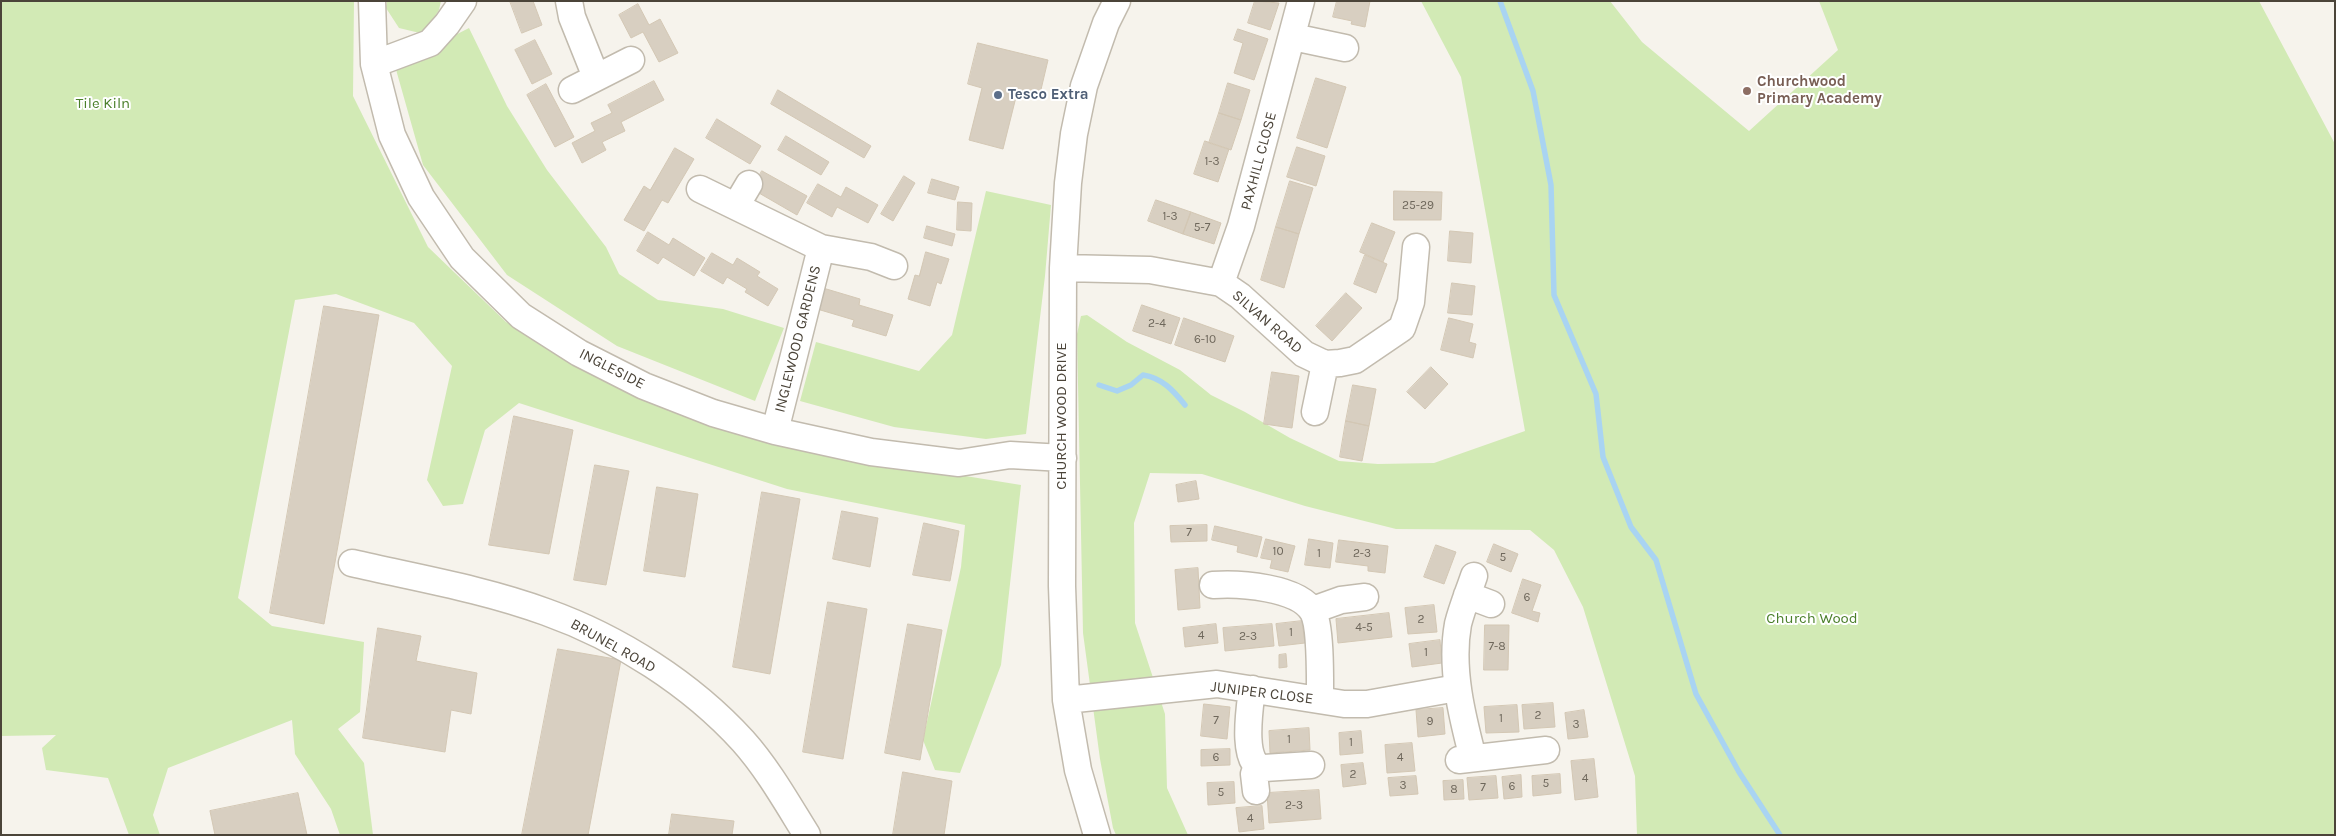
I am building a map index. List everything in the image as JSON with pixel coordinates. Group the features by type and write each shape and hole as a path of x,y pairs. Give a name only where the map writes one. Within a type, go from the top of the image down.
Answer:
{"street":[{"name":"INGLESIDE","path":"372,1 374,64 392,134 421,197 462,258 521,316 579,353 644,386 713,413 775,431 871,452 959,463 1010,455 1063,458"},
{"path":"374,64 430,43 447,24 463,1"},
{"path":"570,1 572,17 596,77"},
{"name":"CHURCH WOOD DRIVE","path":"1097,835 1078,770 1066,700 1062,586 1063,268 1068,183 1074,134 1084,86 1106,23 1117,1"},
{"name":"PAXHILL CLOSE","path":"1221,283 1241,226 1302,1"},
{"path":"1293,37 1345,48"},
{"path":"572,90 631,60"},
{"name":"INGLEWOOD GARDENS","path":"700,189 743,195 821,248 872,257 894,266"},
{"path":"1315,412 1324,364 1355,360 1409,335 1416,247"},
{"name":"INGLEWOOD GARDENS","path":"775,431 821,248"},
{"name":"SILVAN ROAD","path":"1063,268 1150,270 1221,283 1240,296 1304,354 1324,364"},
{"name":"BRUNEL ROAD","path":"352,563 453,584 546,612 591,631 630,651 708,706 744,742 807,835"},
{"path":"1213,586 1252,586 1288,594 1313,610 1316,624 1320,700"},
{"path":"1478,592 1458,624 1456,650 1457,688 1466,759 1546,750"},
{"path":"1313,610 1341,600 1365,597"},
{"name":"JUNIPER CLOSE","path":"1066,700 1217,684 1320,700 1367,704 1457,688"},
{"path":"1252,690 1249,745 1252,760 1257,766 1264,768 1311,765"},
{"path":"1256,792 1254,774 1257,766"}],"green space":[{"name":"Tile Kiln","path":"1,1 354,1 353,96 428,247 506,322 685,413 848,457 1021,485 1001,665 960,773 935,770 923,740 961,567 965,525 787,489 519,403 485,430 463,504 443,506 427,480 452,366 414,323 336,294 295,300 238,598 272,626 364,642 360,712 338,729 364,763 373,835 340,835 331,809 295,754 292,720 168,768 153,815 160,835 129,835 108,778 46,770 42,748 56,735 1,736"},
{"path":"387,1 441,1 439,10 424,34 399,28 386,8"},
{"name":"Church Wood","path":"1421,1 1610,1 1642,42 1749,131 1838,50 1819,1 2259,1 2335,144 2335,835 1637,835 1635,776 1583,607 1554,550 1530,530 1396,529 1305,506 1202,474 1150,473 1134,523 1135,623 1165,714 1167,788 1188,835 1116,835 1100,759 1083,633 1077,334 1081,316 1087,315 1127,342 1180,370 1211,395 1290,438 1339,461 1378,464 1434,463 1525,431 1461,77"},
{"path":"469,28 507,106 547,170 606,247 619,274 658,300 723,309 784,328 755,401 617,346 507,275 423,165 395,66"},
{"path":"986,191 1051,205 1045,276 1026,434 986,439 894,427 800,401 816,342 919,371 952,335"}],"building":[{"path":"510,1 533,1 542,25 522,33"},
{"path":"1255,1 1279,3 1270,30 1248,23"},
{"path":"1337,1 1370,1 1365,27 1351,24 1352,21 1333,17"},
{"path":"638,4 649,25 660,19 678,53 659,62 643,32 631,38 619,15"},
{"path":"1238,29 1268,39 1254,80 1234,73 1243,43 1234,40"},
{"path":"535,40 552,74 532,84 515,50"},
{"name":"Tesco Extra","path":"978,43 1048,60 1039,98 1017,93 1003,149 969,140 982,88 968,84"},
{"path":"1316,78 1346,87 1327,148 1297,138"},
{"path":"654,81 664,100 621,122 625,131 602,142 606,150 582,163 572,143 595,131 591,123 612,113 608,105"},
{"path":"1228,83 1250,90 1241,120 1219,113"},
{"path":"546,84 574,137 555,147 527,95"},
{"path":"778,90 871,146 864,158 771,104"},
{"path":"1219,113 1241,120 1231,150 1209,143"},
{"path":"717,119 761,146 750,164 706,138"},
{"path":"786,136 829,162 821,175 778,150"},
{"path":"1205,141 1229,149 1218,182 1194,174"},
{"path":"1297,147 1325,156 1316,186 1287,177"},
{"path":"675,148 694,159 668,203 662,200 644,231 624,220 644,186 650,190"},
{"path":"762,171 807,196 797,215 752,189"},
{"path":"904,176 915,183 893,221 881,214"},
{"path":"932,179 959,187 955,200 928,193"},
{"path":"1290,181 1313,188 1299,234 1276,227"},
{"path":"818,184 841,197 846,187 878,205 868,223 837,207 832,217 807,203"},
{"path":"1394,191 1442,192 1441,220 1394,220"},
{"path":"1156,200 1191,212 1183,234 1148,221"},
{"path":"958,202 972,203 971,231 957,230"},
{"path":"1191,212 1221,223 1214,244 1183,234"},
{"path":"1372,223 1395,232 1383,262 1360,252"},
{"path":"927,226 955,234 952,246 924,238"},
{"path":"1276,227 1299,234 1284,288 1261,280"},
{"path":"1450,231 1473,233 1471,263 1448,261"},
{"path":"648,232 669,245 673,238 705,258 694,276 663,257 658,264 637,251"},
{"path":"926,252 949,259 941,284 937,282 930,306 908,299 915,275 919,276"},
{"path":"712,253 733,265 737,258 760,272 757,276 778,289 768,306 745,292 747,289 727,277 723,284 701,271"},
{"path":"1365,255 1387,264 1376,293 1354,284"},
{"path":"1452,283 1475,286 1472,315 1448,313"},
{"path":"823,288 860,299 859,305 893,315 886,336 852,326 854,320 817,309"},
{"path":"1346,293 1362,308 1332,341 1316,326"},
{"path":"1142,305 1180,318 1171,344 1133,331"},
{"path":"324,306 379,315 324,624 270,613"},
{"path":"1184,318 1234,336 1225,362 1175,345"},
{"path":"1449,318 1473,324 1469,342 1476,344 1473,358 1441,350"},
{"path":"1431,367 1448,384 1425,409 1407,392"},
{"path":"1272,372 1299,376 1292,428 1264,424"},
{"path":"1353,385 1376,389 1369,426 1346,421"},
{"path":"514,416 573,430 549,554 489,545"},
{"path":"1346,421 1369,426 1362,461 1340,457"},
{"path":"595,465 629,471 606,585 574,580"},
{"path":"1196,481 1199,499 1178,502 1176,485"},
{"path":"657,487 698,494 685,577 644,571"},
{"path":"762,492 800,499 770,674 733,667"},
{"path":"842,511 878,518 870,567 833,559"},
{"path":"924,523 959,531 950,581 913,575"},
{"path":"1207,525 1207,541 1171,542 1170,526"},
{"path":"1215,526 1262,537 1257,557 1237,552 1238,546 1212,540"},
{"path":"1266,539 1295,546 1288,572 1270,568 1272,560 1261,558"},
{"path":"1309,539 1333,543 1330,568 1305,565"},
{"path":"1339,540 1388,546 1385,573 1368,571 1368,566 1336,562"},
{"path":"1494,544 1518,554 1511,572 1487,562"},
{"path":"1436,545 1456,552 1444,584 1424,577"},
{"path":"1198,568 1200,608 1178,610 1175,570"},
{"path":"1523,579 1541,585 1532,611 1540,613 1538,622 1512,613"},
{"path":"828,602 867,609 843,759 803,752"},
{"path":"1434,605 1437,632 1408,634 1405,608"},
{"path":"1389,613 1392,637 1338,643 1336,619"},
{"path":"1302,621 1305,643 1279,646 1276,624"},
{"path":"908,624 942,630 920,760 885,753"},
{"path":"1216,624 1218,643 1185,647 1183,628"},
{"path":"1272,624 1274,646 1225,651 1223,628"},
{"path":"1485,625 1509,625 1508,670 1484,670"},
{"path":"378,628 421,636 416,661 477,673 471,714 451,710 445,752 363,738"},
{"path":"1440,640 1442,663 1412,667 1409,644"},
{"path":"558,649 621,660 588,835 522,835"},
{"path":"1286,654 1287,667 1279,668 1279,655"},
{"path":"1553,703 1555,727 1524,729 1522,705"},
{"path":"1204,704 1230,707 1227,739 1201,736"},
{"path":"1517,705 1519,732 1486,733 1484,707"},
{"path":"1443,708 1445,734 1418,737 1416,710"},
{"path":"1584,710 1588,737 1568,739 1565,713"},
{"path":"1309,728 1310,750 1270,753 1269,731"},
{"path":"1361,731 1363,753 1340,755 1339,733"},
{"path":"1412,743 1415,771 1387,773 1385,745"},
{"path":"1230,749 1230,765 1201,766 1201,750"},
{"path":"1594,759 1598,797 1575,800 1571,761"},
{"path":"1363,763 1366,784 1343,787 1341,765"},
{"path":"903,772 952,781 944,835 893,835"},
{"path":"1560,774 1561,793 1533,796 1532,776"},
{"path":"1521,775 1522,797 1504,799 1502,777"},
{"path":"1416,776 1418,794 1390,796 1388,778"},
{"path":"1496,776 1498,798 1469,800 1467,778"},
{"path":"1463,780 1464,799 1444,800 1443,781"},
{"path":"1234,782 1235,803 1208,805 1207,783"},
{"path":"1319,790 1321,819 1269,823 1267,793"},
{"path":"298,793 307,835 215,835 210,811"},
{"path":"1262,806 1264,829 1239,832 1236,808"},
{"path":"672,814 734,821 732,835 669,835"}],"waterway":[{"path":"1500,1 1533,91 1551,185 1554,295 1596,394 1603,457 1631,527 1656,560 1696,694 1739,772 1780,835"},
{"path":"1099,385 1117,391 1131,385 1143,375 1156,379 1167,386 1185,405"}],"place":[{"name":"Churchwood Primary Academy","path":"1747,91"},
{"name":"Tesco Extra","path":"998,95"}]}
